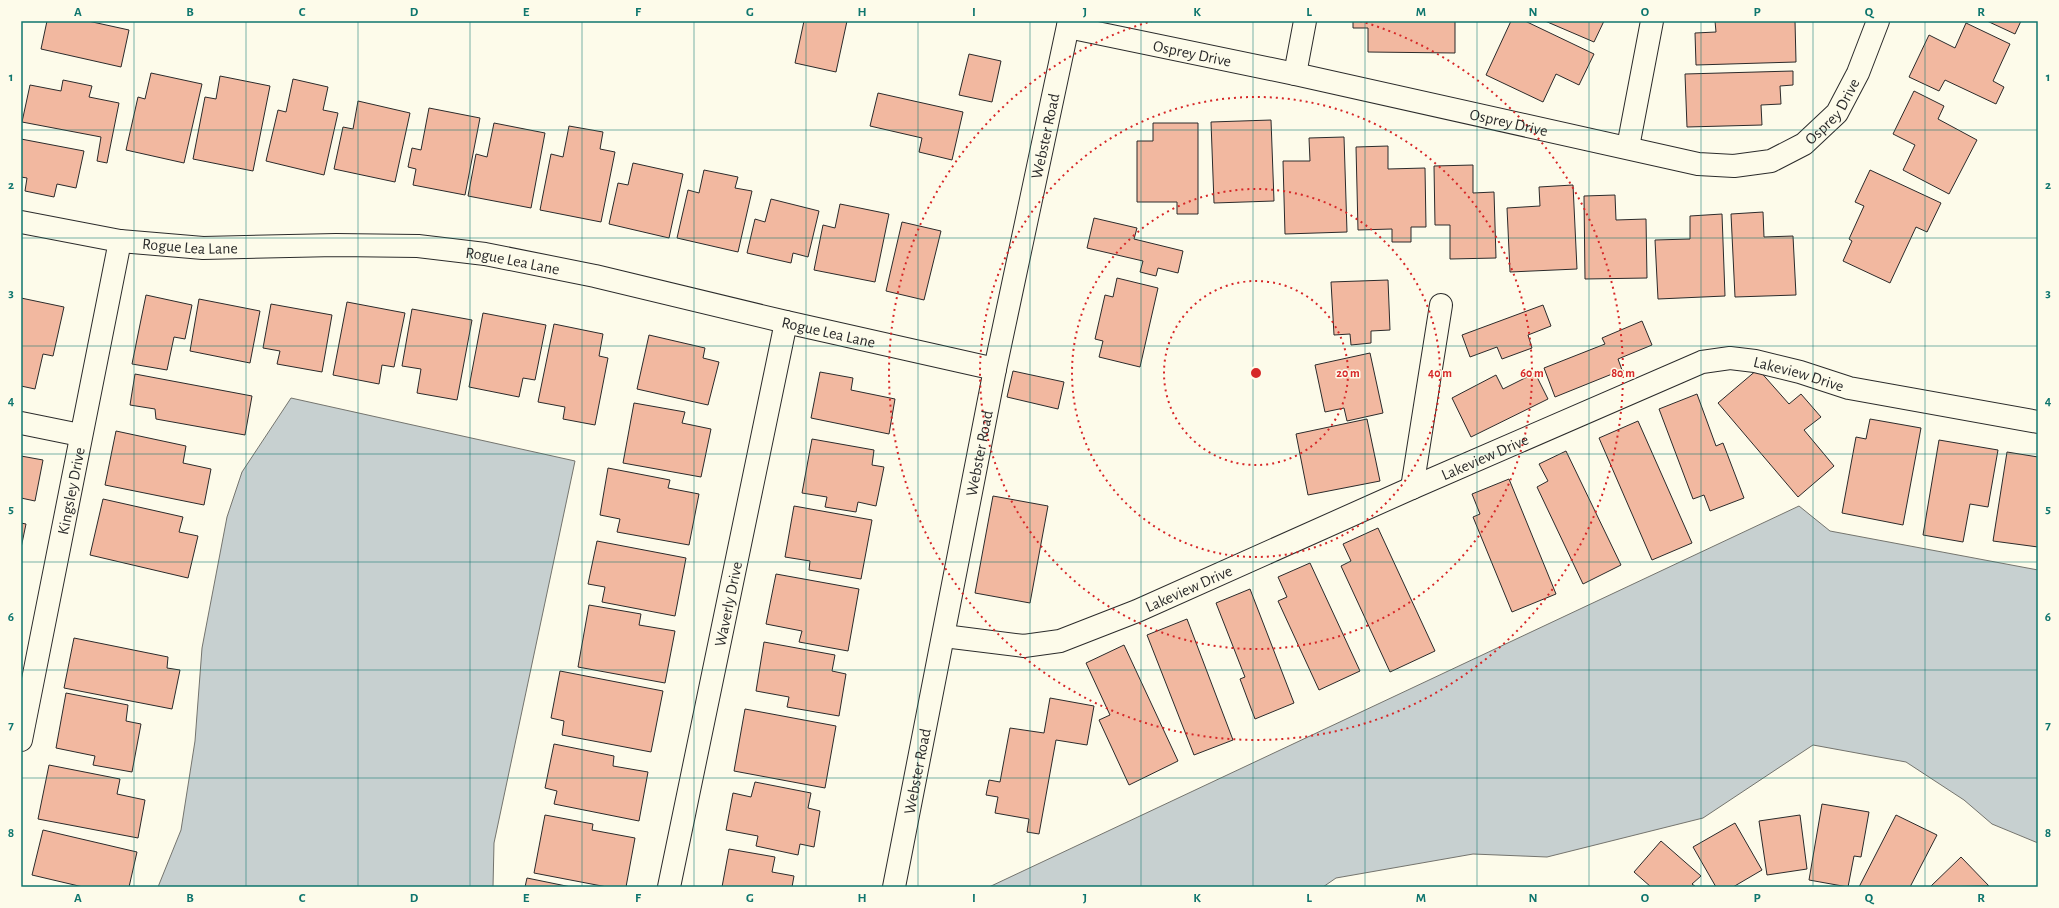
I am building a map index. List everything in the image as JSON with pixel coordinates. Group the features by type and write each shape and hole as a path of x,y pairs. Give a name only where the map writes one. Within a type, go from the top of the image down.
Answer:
{"street":[{"path":"1295,74 1305,21"},
{"path":"1628,147 1652,21"},
{"name":"Osprey Drive","path":"1068,24 1628,147 1698,164 1734,166 1771,162 1804,144 1837,113 1858,73 1878,21"},
{"name":"Webster Road","path":"894,887 995,368 1068,24"},
{"name":"Rogue Lea Lane","path":"21,222 120,241 202,248 336,245 418,246 485,254 595,276 786,322 995,368"},
{"name":"Kingsley Drive","path":"21,740 80,435 120,241"},
{"path":"1412,488 1441,305"},
{"name":"Waverly Drive","path":"669,887 786,322"},
{"name":"Lakeview Drive","path":"944,636 1024,646 1060,641 1137,611 1412,488 1702,362 1730,358 1755,361 1800,372 1848,388 2038,422"},
{"path":"21,423 80,435"}],"shaded area":[{"path":"291,398 575,461 494,843 493,887 158,887 181,830 195,741 202,648 227,517 242,472"},
{"path":"1799,506 1830,531 2038,570 2038,843 1992,824 1964,800 1906,762 1813,745 1703,818 1547,857 1473,854 1336,878 1323,887 989,887"}],"building":[{"path":"47,21 88,21 129,30 121,67 41,49"},
{"path":"804,21 847,21 836,72 795,63"},
{"path":"1353,21 1455,21 1455,53 1368,52 1368,28 1353,28"},
{"path":"1511,21 1525,21 1594,54 1579,85 1556,74 1543,102 1486,75"},
{"path":"1545,21 1604,21 1594,42"},
{"path":"1715,21 1795,21 1796,62 1696,65 1695,33 1716,32"},
{"path":"1987,21 2021,21 2015,34"},
{"path":"1966,23 2010,44 1993,81 2004,87 1996,104 1945,80 1939,91 1909,77 1929,35 1955,48"},
{"path":"969,54 1001,61 992,102 959,95"},
{"path":"1793,71 1793,85 1780,86 1781,104 1761,105 1762,125 1687,127 1685,74"},
{"path":"151,73 202,84 184,163 126,150 138,97 145,99"},
{"path":"220,76 270,86 253,171 193,159 205,97 216,99"},
{"path":"293,79 328,87 323,110 338,113 324,175 266,161 278,110 286,112"},
{"path":"63,80 92,86 89,97 119,103 107,163 97,161 101,137 22,122 30,85 61,91"},
{"path":"1914,91 1944,106 1938,119 1977,140 1949,194 1903,170 1915,145 1893,134"},
{"path":"878,93 963,112 952,160 919,152 922,138 870,126"},
{"path":"358,101 410,113 395,182 334,169 343,127 353,129"},
{"path":"429,108 480,118 465,195 413,185 416,169 408,167 412,148 421,150"},
{"path":"1271,120 1274,201 1214,203 1211,122"},
{"path":"494,123 545,133 531,208 468,196 476,154 487,157"},
{"path":"1153,123 1198,123 1198,214 1177,214 1177,202 1137,202 1137,141 1153,141"},
{"path":"569,126 603,132 600,149 615,152 601,222 540,210 551,154 563,157"},
{"path":"1344,137 1347,232 1285,234 1283,161 1310,161 1309,138"},
{"path":"21,139 84,151 76,188 57,184 54,197 25,191 27,178 21,177"},
{"path":"1388,146 1388,169 1425,168 1426,227 1411,227 1411,242 1392,242 1392,229 1358,230 1356,147"},
{"path":"633,163 683,174 669,238 609,224 618,183 628,185"},
{"path":"1473,165 1473,193 1494,192 1496,258 1450,259 1450,225 1435,225 1434,166"},
{"path":"704,170 738,177 735,188 752,191 738,252 677,238 688,190 699,193"},
{"path":"1870,170 1941,203 1927,232 1916,227 1890,283 1843,261 1852,241 1849,239 1864,206 1855,202"},
{"path":"1573,185 1577,269 1510,272 1507,208 1540,206 1539,187"},
{"path":"1615,195 1616,220 1646,219 1647,278 1585,279 1584,196"},
{"path":"771,199 819,211 808,257 793,253 791,263 747,253 755,219 765,222"},
{"path":"840,204 889,214 875,282 814,270 823,225 835,228"},
{"path":"1763,212 1764,237 1793,236 1796,295 1735,297 1731,214"},
{"path":"1722,214 1725,296 1658,299 1655,240 1690,239 1690,216"},
{"path":"1094,218 1137,228 1134,239 1183,251 1178,273 1158,268 1156,276 1140,272 1143,261 1087,248"},
{"path":"902,222 941,231 924,300 886,291"},
{"path":"1117,278 1158,288 1140,367 1099,357 1103,341 1095,339 1105,295 1113,297"},
{"path":"1388,280 1390,330 1371,331 1371,343 1351,345 1350,334 1334,335 1331,282"},
{"path":"146,295 192,305 185,339 174,337 167,370 132,364"},
{"path":"21,298 64,307 53,356 43,354 35,389 21,386"},
{"path":"199,299 260,311 250,363 190,351"},
{"path":"347,302 405,313 394,367 382,365 379,384 333,375"},
{"path":"271,304 332,315 322,372 277,364 280,351 263,348"},
{"path":"1543,305 1551,326 1528,335 1532,348 1502,359 1497,347 1470,357 1462,335"},
{"path":"412,309 472,320 457,400 417,393 421,369 402,366"},
{"path":"483,313 546,325 535,380 523,378 519,397 469,387"},
{"path":"1642,321 1652,345 1618,359 1622,370 1555,397 1544,368 1605,344 1602,338"},
{"path":"554,324 603,334 599,356 608,358 595,425 563,419 565,407 538,402"},
{"path":"649,335 705,348 703,358 719,362 708,405 637,389"},
{"path":"1370,353 1383,413 1347,421 1344,408 1325,412 1315,365"},
{"path":"1758,369 1789,404 1801,394 1821,417 1804,430 1834,466 1798,497 1718,403"},
{"path":"1013,371 1064,382 1058,409 1007,397"},
{"path":"820,372 853,378 851,390 895,399 889,434 811,418"},
{"path":"1535,373 1548,399 1471,437 1452,398 1496,375 1503,389"},
{"path":"135,374 252,396 245,435 156,419 155,409 130,405"},
{"path":"1697,394 1716,446 1723,443 1744,498 1710,511 1704,495 1693,499 1659,409"},
{"path":"634,403 685,412 682,423 711,429 701,477 623,463"},
{"path":"1367,419 1380,481 1308,495 1296,434"},
{"path":"1870,419 1921,428 1903,525 1842,513 1856,437 1866,439"},
{"path":"1638,421 1692,543 1652,560 1599,438"},
{"path":"116,431 186,446 183,463 211,469 204,505 105,485"},
{"path":"812,439 874,450 872,465 884,467 876,506 858,502 856,512 825,507 827,497 802,493"},
{"path":"1939,440 1998,450 1988,507 1970,504 1963,542 1923,535"},
{"path":"1566,451 1621,565 1583,584 1537,487 1548,481 1539,464"},
{"path":"2007,452 2038,457 2038,547 1993,541"},
{"path":"21,456 43,460 35,501 21,498"},
{"path":"608,468 670,480 668,488 699,494 689,545 617,532 620,519 600,515"},
{"path":"1509,479 1556,594 1512,612 1473,517 1480,514 1472,494"},
{"path":"993,496 1048,506 1030,603 975,593"},
{"path":"103,499 183,517 179,532 198,536 188,578 90,555"},
{"path":"794,506 872,520 861,579 809,570 810,561 785,557"},
{"path":"21,523 26,524 21,548"},
{"path":"1378,528 1435,651 1390,672 1341,566 1351,561 1343,544"},
{"path":"597,541 686,558 675,616 602,602 605,587 588,584"},
{"path":"1310,563 1360,671 1319,690 1278,601 1287,597 1278,577"},
{"path":"776,574 859,589 848,651 799,642 802,631 766,624"},
{"path":"1250,589 1294,703 1255,719 1240,679 1245,677 1216,603"},
{"path":"589,605 641,614 639,625 675,631 665,683 578,667"},
{"path":"1187,619 1233,740 1194,755 1147,635"},
{"path":"74,638 168,657 167,668 180,670 172,709 64,688"},
{"path":"764,642 835,655 832,671 846,674 839,716 787,707 789,697 756,691"},
{"path":"1124,645 1178,761 1129,785 1099,720 1110,715 1086,663"},
{"path":"560,671 663,691 651,752 562,735 564,721 551,718"},
{"path":"66,693 128,705 126,721 141,724 132,772 93,765 95,756 56,748"},
{"path":"1050,698 1094,706 1087,745 1056,740 1039,834 1027,832 1029,819 995,813 998,797 986,795 989,780 1000,782 1010,728 1044,733"},
{"path":"745,709 836,726 825,788 734,771"},
{"path":"554,744 614,756 613,766 648,772 639,821 554,804 557,791 545,788"},
{"path":"49,765 120,779 117,794 145,800 138,838 38,819"},
{"path":"755,782 811,793 808,808 820,811 814,847 800,844 798,855 756,846 758,836 726,830 733,793 751,797"},
{"path":"1822,804 1869,812 1861,857 1854,856 1848,887 1809,880"},
{"path":"545,815 593,824 592,830 635,838 626,887 607,887 534,873"},
{"path":"1800,815 1807,869 1767,875 1759,821"},
{"path":"1896,815 1937,835 1910,887 1859,887"},
{"path":"1735,823 1762,870 1733,887 1716,887 1693,847"},
{"path":"43,830 137,852 129,887 83,887 32,875"},
{"path":"1661,841 1701,876 1692,884 1696,887 1651,887 1634,872"},
{"path":"729,849 775,857 772,872 794,876 792,887 722,887"},
{"path":"1961,857 1989,886 1930,887"},
{"path":"527,878 571,887 525,887"}]}
